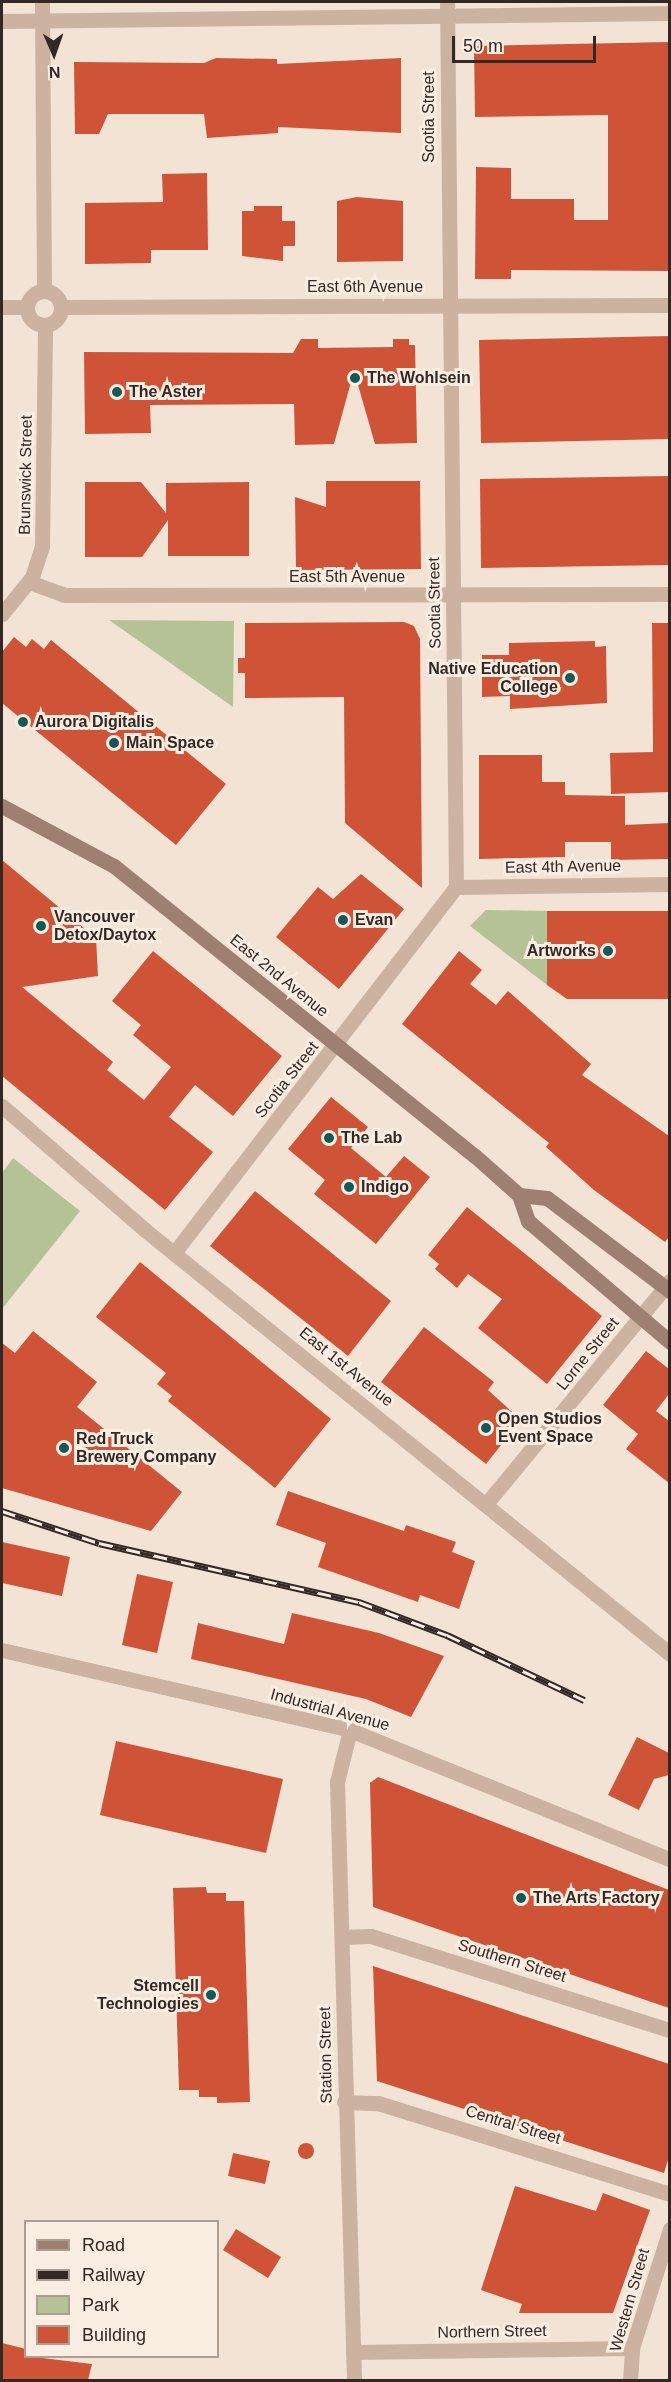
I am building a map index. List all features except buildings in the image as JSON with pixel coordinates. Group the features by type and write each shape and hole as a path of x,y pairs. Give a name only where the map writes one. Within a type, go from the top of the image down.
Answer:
{"main road":[{"name":"East 2nd Avenue","path":"2,806 114,866 519,1195 528,1221 669,1342"},
{"path":"519,1195 547,1198 668,1287"}],"street":[{"path":"42,2 44,291"},
{"name":"Scotia Street","path":"174,1252 336,1046 456,886 447,2"},
{"path":"2,21 447,18 669,13"},
{"path":"44,291 54,294 61,307 58,317 45,325 31,318 27,307 35,294 44,291"},
{"name":"East 6th Avenue","path":"61,307 669,304"},
{"path":"2,307 27,307"},
{"name":"Brunswick Street","path":"2,614 29,582 38,565 45,521 45,325"},
{"name":"East 5th Avenue","path":"29,582 64,596 669,594"},
{"name":"East 4th Avenue","path":"456,886 669,884"},
{"name":"East 1st Avenue","path":"2,1106 174,1252 669,1654"},
{"name":"Lorne Street","path":"486,1504 668,1287"},
{"name":"Industrial Avenue","path":"2,1650 350,1730 669,1859"},
{"name":"Station Street","path":"350,1730 337,1782 344,2102 354,2380"},
{"name":"Southern Street","path":"342,1937 371,1936 669,2030"},
{"name":"Central Street","path":"344,2102 378,2103 669,2194"},
{"name":"Western Street","path":"630,2380 632,2348 669,2229"},
{"name":"Northern Street","path":"353,2352 632,2348"}],"green space":[{"path":"109,620 234,621 233,707"},
{"path":"486,910 547,911 547,985 470,926"},
{"path":"13,1158 80,1211 2,1309 2,1173"}],"railway":[{"path":"2,1511 99,1543 359,1602 447,1635 584,1700"}],"place":[{"name":"The Wohlsein","path":"355,378"},
{"name":"The Aster","path":"117,392"},
{"name":"Native Education College","path":"570,678"},
{"name":"Aurora Digitalis","path":"23,722"},
{"name":"Main Space","path":"114,743"},
{"name":"Evan","path":"343,920"},
{"name":"Vancouver Detox/Daytox","path":"41,926"},
{"name":"Artworks","path":"608,951"},
{"name":"The Lab","path":"329,1138"},
{"name":"Indigo","path":"349,1187"},
{"name":"Open Studios Event Space","path":"486,1428"},
{"name":"Red Truck Brewery Company","path":"64,1448"},
{"name":"The Arts Factory","path":"521,1898"},
{"name":"Stemcell Technologies","path":"211,1995"}]}
